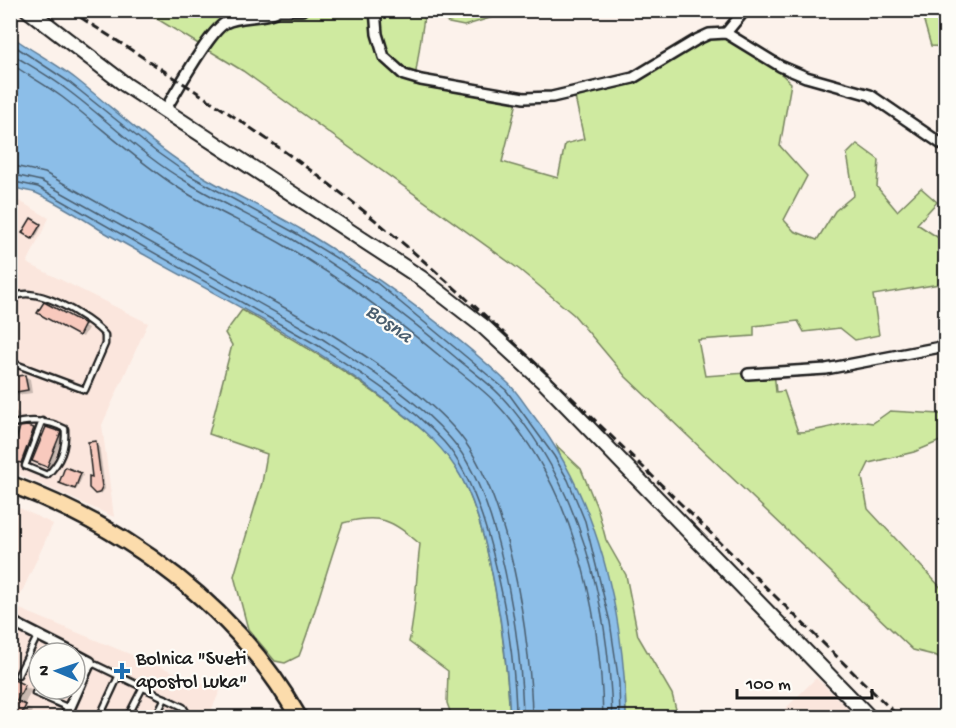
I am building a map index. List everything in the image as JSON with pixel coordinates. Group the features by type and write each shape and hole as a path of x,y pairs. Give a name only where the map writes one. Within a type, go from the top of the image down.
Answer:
{"main road":[{"path":"28,10 126,85 421,278 484,327 583,421 870,717"},
{"path":"10,484 73,510 171,571 240,635 270,673 299,717"}],"street":[{"path":"165,110 209,40 224,24 235,19 262,17 275,11 302,10"},
{"path":"375,10 377,34 384,57 404,75 524,98 563,95 633,78 696,40 709,34 726,33 780,66 806,78 870,95 945,147"},
{"path":"726,33 745,10"},
{"path":"748,374 826,369 945,346"},
{"path":"10,621 50,641"},
{"path":"64,717 90,662 87,660"}],"lane":[{"path":"10,302 15,295 23,292 39,294 84,318 105,335 105,344 85,390 10,362"},
{"path":"10,425 42,422 65,429 66,440 59,465 47,475 25,466 42,422"},
{"path":"18,675 38,635"},
{"path":"90,662 183,707 190,717"},
{"path":"99,717 119,675"},
{"path":"127,717 142,687"},
{"path":"155,717 165,698"},
{"path":"53,701 69,708"}],"shaded area":[{"path":"14,198 49,218 27,263 148,323 102,425 114,517 11,471 10,207"},
{"name":"Bolnica \"Sveti apostol Luka\"","path":"11,504 53,524 15,607 220,691 208,717 11,718"},
{"path":"816,678 857,717 783,717 782,712"}],"green space":[{"path":"144,11 425,11 414,85 517,102 502,162 558,178 565,144 584,139 575,97 636,81 707,40 728,39 776,70 791,83 780,146 807,176 784,220 794,231 817,240 835,211 854,195 847,154 857,144 879,160 877,187 897,211 921,188 937,202 917,224 945,242 945,283 873,295 879,335 855,340 840,328 804,332 798,321 754,326 754,336 698,340 705,376 774,371 776,392 784,391 798,432 854,422 873,423 890,411 940,414 945,411 945,439 914,452 869,463 862,477 868,509 945,592 945,664 937,656 913,650 626,377 574,315 520,270 243,71"},
{"path":"431,11 571,11 493,17 464,26 449,23"},
{"path":"921,11 945,11 945,47 931,46"},
{"path":"242,310 320,356 377,394 429,436 457,469 469,494 488,555 501,624 510,717 452,717 447,703 448,671 409,642 415,606 420,544 401,529 385,521 367,519 343,523 299,656 285,663 275,661 248,629 234,576 262,483 267,454 209,434 232,345 225,333"},
{"path":"557,446 581,469 598,510 606,540 626,575 638,636 672,694 678,717 626,717 625,683"}],"water":[{"name":"Bosna","path":"11,36 76,79 147,137 191,169 302,230 383,283 461,341 512,388 556,448 575,483 590,520 613,597 620,637 626,717 510,717 501,623 478,519 468,490 455,467 440,447 422,430 350,374 280,330 52,201 11,185"}],"building":[{"path":"31,218 41,224 32,239 22,233"},
{"path":"44,302 85,324 79,336 37,313"},
{"path":"25,375 28,390 10,393 10,377"},
{"path":"20,427 34,428 21,463 10,460 10,443 15,444"},
{"path":"46,427 61,432 47,467 32,461"},
{"path":"96,441 102,487 99,493 95,494 89,488 89,476 92,477 88,442"},
{"path":"65,467 81,473 75,489 59,483"},
{"path":"10,678 25,685 17,701 26,705 20,717 10,717"}],"railway":[{"path":"69,10 217,105 289,155 360,208 425,262 548,375 900,718"}],"place":[{"name":"Bolnica \"Sveti apostol Luka\"","path":"122,671"}]}
